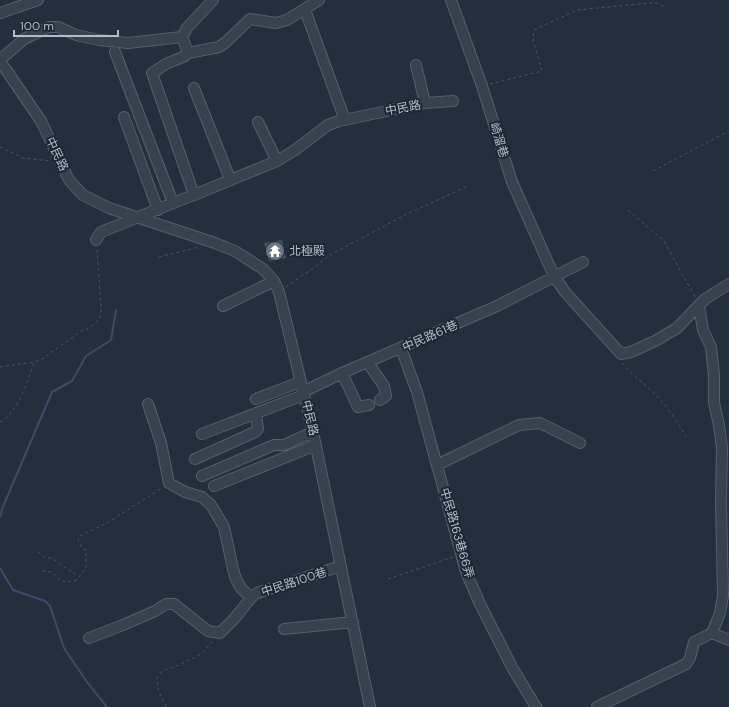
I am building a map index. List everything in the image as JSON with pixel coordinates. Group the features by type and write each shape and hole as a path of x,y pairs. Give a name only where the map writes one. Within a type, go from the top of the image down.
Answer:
{"street":[{"path":"0,13 38,0"},
{"path":"188,53 182,37 187,28 213,0"},
{"path":"194,195 152,73 188,53 219,48 250,18 276,23 287,20 319,0"},
{"name":"崎溜巷","path":"451,0 482,86 512,182 554,276"},
{"path":"305,10 345,120"},
{"path":"0,61 24,39 49,27 58,27 76,35 99,40 128,43 182,37"},
{"path":"115,52 173,203"},
{"name":"中民路","path":"0,61 41,121 68,180 82,195 108,208 235,251 263,269 274,281 279,292 316,445 370,707"},
{"path":"416,65 425,104"},
{"path":"194,88 230,180"},
{"name":"中民路","path":"96,240 101,232 277,161 296,150 328,125 345,120 425,104 453,101"},
{"path":"124,117 158,210"},
{"path":"258,122 277,161"},
{"name":"中民路61巷","path":"302,387 342,374 497,306 583,262"},
{"path":"554,276 564,292 621,354 631,352 678,328 714,292 729,284"},
{"path":"223,306 274,281"},
{"path":"597,707 686,664 690,658 694,642 712,633 720,613 723,596 721,502 722,448 714,404 714,375 711,347 703,330 699,306"},
{"name":"中民路163巷66弄","path":"401,348 417,392 466,572 512,669 536,707"},
{"path":"368,363 384,386 386,396 380,400"},
{"path":"342,374 358,408 369,404"},
{"path":"202,434 301,396 302,387 256,399"},
{"path":"148,404 161,443 169,483 185,492 202,497 211,505 224,527 236,579 241,588 251,598"},
{"path":"195,459 255,432 258,429 256,413"},
{"path":"437,465 520,425 540,424 580,443"},
{"path":"202,476 274,445 284,445 313,432"},
{"path":"214,486 316,445"},
{"name":"中民路100巷","path":"220,633 257,593 341,566"},
{"path":"89,638 155,611 166,604 174,604 208,631 220,633"},
{"path":"284,629 352,622"},
{"path":"712,633 729,640"}],"path":[{"path":"482,86 542,71 533,40 534,30 576,10 650,3 657,3 665,7"},
{"path":"654,171 729,131"},
{"path":"0,148 23,158 60,161"},
{"path":"279,292 328,256 403,216 466,186"},
{"path":"628,210 664,241 673,259 690,286 699,306"},
{"path":"0,367 34,362 54,351 80,332 89,328 100,318 101,307 96,240"},
{"path":"159,257 201,246"},
{"path":"621,354 622,362 632,374 657,396 673,415 686,436"},
{"path":"0,422 10,415 18,401 27,385 34,362"},
{"path":"42,571 52,572 59,579 65,582 75,581 86,569 86,550 82,548 78,542 80,536 107,523 169,483"},
{"path":"38,552 46,558 51,558 79,577"},
{"path":"388,579 461,554"},
{"path":"166,707 158,689 157,678 162,671 179,665 201,654 220,633"}],"building":[{"name":"北極殿","path":"282,240 286,258 269,261 264,243"}],"waterway":[{"path":"0,517 2,509 52,392 72,381 86,356 111,340 116,310"},
{"path":"0,568 13,590 45,601 50,606 64,648 87,682 107,707"}],"place":[{"name":"北極殿","path":"275,251"}]}
